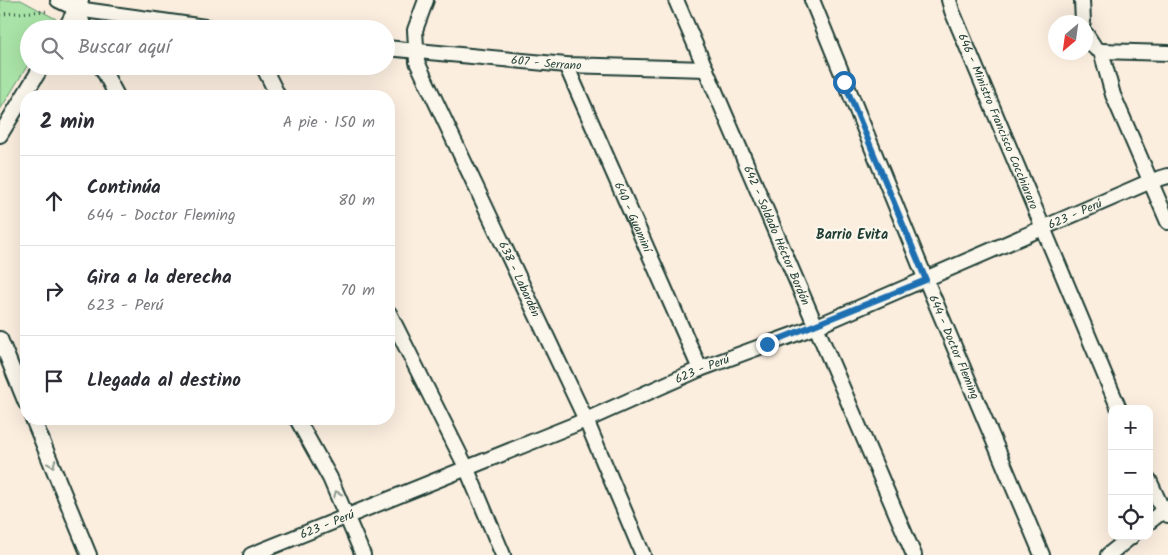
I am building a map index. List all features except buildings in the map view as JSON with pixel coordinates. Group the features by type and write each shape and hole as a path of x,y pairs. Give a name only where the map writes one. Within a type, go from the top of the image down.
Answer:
{"street":[{"path":"58,0 166,20"},
{"name":"638 - Labardén","path":"426,0 415,30 417,62 586,420 643,555"},
{"name":"642 - Soldado Héctor Bordón","path":"676,0 914,555"},
{"name":"644 - Doctor Fleming","path":"812,0 926,280 1042,555"},
{"name":"646 - Ministro Francisco Cocchiararo","path":"950,0 952,11 1116,405"},
{"path":"1082,0 1083,15"},
{"path":"70,20 79,5"},
{"path":"79,5 83,20"},
{"path":"1093,45 1101,51 1168,53"},
{"name":"607 - Serrano","path":"395,49 566,65 706,69"},
{"path":"1101,51 1113,95 1168,222"},
{"name":"640 - Guaminí","path":"566,65 700,369"},
{"path":"27,90 37,75"},
{"path":"106,75 114,90"},
{"path":"268,75 275,90"},
{"path":"0,135 20,102"},
{"name":"623 - Perú","path":"251,555 346,515 586,420 700,369 816,326 926,280 1041,227 1151,180 1168,176"},
{"path":"395,325 466,467 503,555"},
{"path":"0,339 20,388"},
{"path":"35,425 89,555"},
{"path":"299,425 330,478 363,555"},
{"path":"1153,487 1166,511 1153,519"},
{"path":"1108,555 1127,540"}],"path":[{"path":"0,14 79,5"}],"green space":[{"path":"0,0 21,0 56,19 20,20 20,75 22,75 0,110"}],"district":[{"name":"Barrio Evita","path":"852,234"}],"route":[{"path":"767,344 816,326 926,280 844,82"}]}
